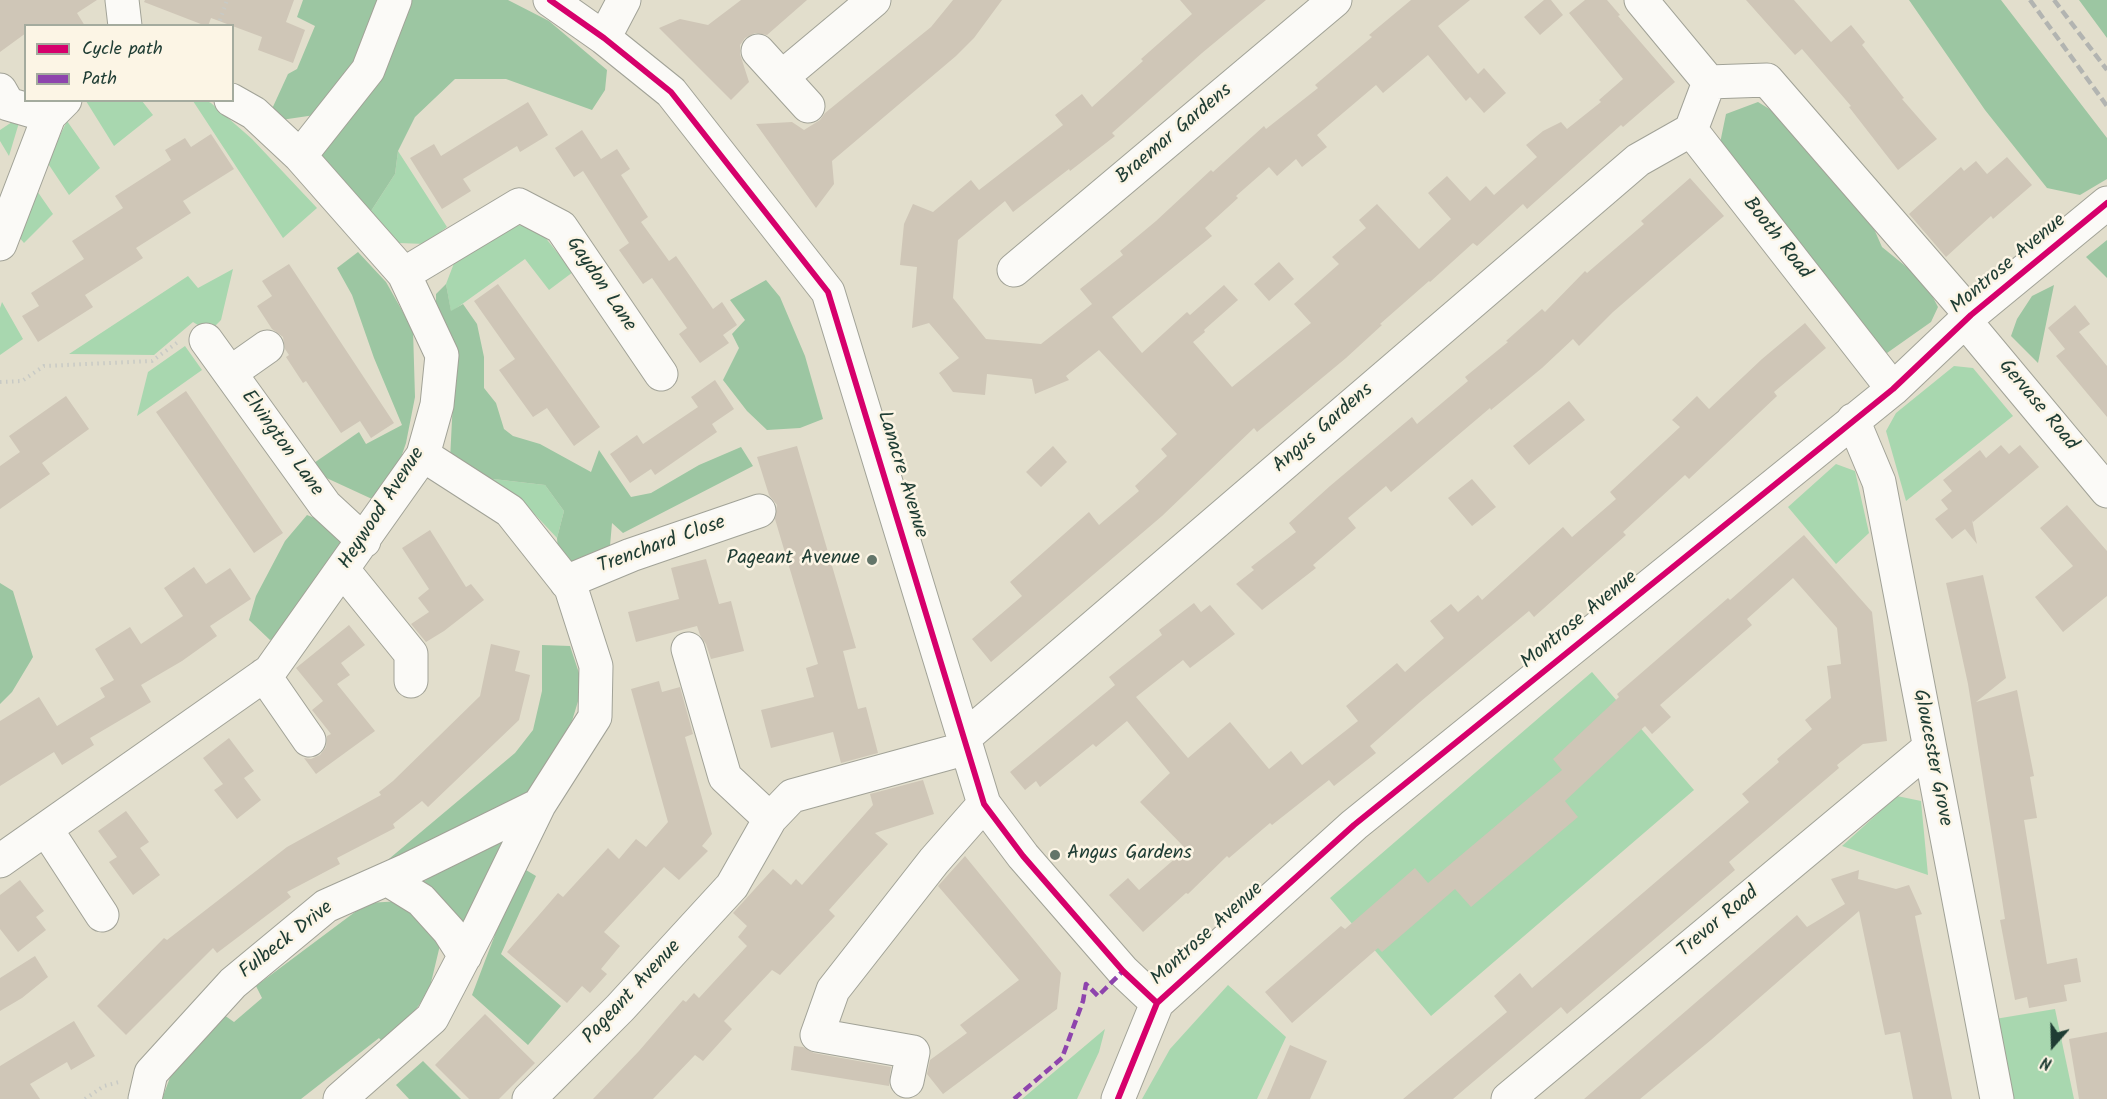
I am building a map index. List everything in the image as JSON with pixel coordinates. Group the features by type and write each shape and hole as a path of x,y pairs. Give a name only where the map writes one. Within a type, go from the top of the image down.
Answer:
{"street":[{"path":"122,0 125,24"},
{"path":"300,156 368,70 395,0"},
{"name":"Lanacre Avenue","path":"550,0 604,38 671,92 828,292 984,804 1023,856 1123,971 1157,1004"},
{"path":"604,38 624,0"},
{"path":"782,77 874,0"},
{"name":"Braemar Gardens","path":"1014,270 1335,0"},
{"path":"1641,0 1709,82"},
{"path":"758,51 808,106"},
{"path":"1709,82 1767,80 1969,319"},
{"path":"1691,130 1709,82"},
{"path":"0,90 8,104 57,108 0,244"},
{"name":"Heywood Avenue","path":"0,861 270,671 423,455 436,405 442,355 404,274 300,156 254,113 234,102"},
{"name":"Angus Gardens","path":"965,743 1638,160 1691,130"},
{"name":"Booth Road","path":"1691,130 1893,389"},
{"name":"Montrose Avenue","path":"1118,1099 1157,1004 1354,825 1893,389 1969,319 2107,203"},
{"name":"Gaydon Lane","path":"404,274 519,205 561,227 661,374"},
{"name":"Gervase Road","path":"1969,319 2107,491"},
{"name":"Elvington Lane","path":"206,340 325,505 364,541"},
{"path":"230,373 267,347"},
{"name":"Gloucester Grove","path":"1853,420 1880,482 1997,1099"},
{"path":"340,1099 432,1018 539,805 595,717 596,666 571,588 510,511 423,455"},
{"name":"Trenchard Close","path":"566,582 631,555 759,511"},
{"path":"343,570 411,654 411,681"},
{"path":"688,649 725,777 770,819"},
{"path":"264,675 309,740"},
{"name":"Pageant Avenue","path":"529,1099 620,1008 732,886 770,819 792,796 965,743"},
{"name":"Trevor Road","path":"1508,1099 1929,748"},
{"path":"907,1081 912,1052 817,1035 833,990 934,861 984,804"},
{"name":"Fulbeck Drive","path":"145,1099 151,1073 233,983 326,906 539,805"},
{"path":"46,829 102,915"},
{"path":"387,879 421,900 449,931 465,956"}],"path":[{"path":"219,24 227,0"},
{"path":"0,382 21,381 44,366 152,361 195,330 206,340"}],"green space":[{"path":"303,0 381,0 363,61 315,115 281,120 271,111 288,74 297,69 315,26 297,17"},
{"path":"410,0 508,0 549,21 607,70 605,90 592,110 506,79 455,79 415,117 398,151 395,174 371,211 316,153"},
{"path":"1909,0 2001,0 2107,138 2107,179 2080,195 2047,188 1985,110"},
{"path":"2079,0 2107,0 2107,38"},
{"path":"87,102 143,102 153,115 114,146"},
{"path":"194,102 211,103 252,139 317,208 283,238"},
{"path":"1758,102 1784,118 1867,213 1882,247 1925,282 1938,307 1931,322 1887,353 1860,327 1719,148 1726,114"},
{"path":"21,116 9,156 0,141 0,130"},
{"path":"67,121 100,168 69,195 47,162"},
{"path":"398,151 447,227 425,244 399,243 371,211 395,174"},
{"path":"35,188 53,214 24,243 18,236"},
{"path":"508,225 536,226 573,272 549,290 525,259 451,312 446,284 456,258"},
{"path":"2107,240 2107,278 2086,257"},
{"path":"358,252 386,282 413,330 415,397 406,443 395,475 372,499 320,475 311,465 359,432 366,444 402,425 374,358 352,295 337,268"},
{"path":"233,269 221,320 209,332 193,322 154,355 69,354 188,276 198,288"},
{"path":"766,280 780,297 805,356 823,419 800,428 767,430 747,411 723,380 739,348 732,334 745,320 730,300"},
{"path":"446,284 451,311 463,304 477,324 484,357 484,388 496,403 504,429 513,436 540,444 591,472 599,450 631,497 651,493 699,465 741,447 753,466 623,533 612,523 610,546 584,564 559,562 557,538 564,511 545,485 476,477 450,460 454,380 436,310 436,294"},
{"path":"2054,285 2038,363 2011,336 2017,319 2032,296"},
{"path":"2,302 23,339 0,355 0,308"},
{"path":"185,346 202,370 137,416 148,372"},
{"path":"1954,366 1973,368 2013,416 1906,501 1886,431 1896,413"},
{"path":"1836,464 1855,471 1869,533 1836,564 1788,507"},
{"path":"476,477 545,485 564,511 557,538 526,505"},
{"path":"307,515 325,522 341,536 339,554 288,632 270,640 249,620 256,596 285,541"},
{"path":"0,583 13,591 33,657 12,692 0,704"},
{"path":"542,645 570,646 583,685 572,721 530,794 377,869 515,753 533,730 542,691"},
{"path":"1592,672 1694,790 1431,1016 1330,898"},
{"path":"1897,796 1921,801 1928,875 1842,846"},
{"path":"517,824 463,932 418,885"},
{"path":"526,870 536,876 501,954 561,1006 528,1045 472,995 509,898"},
{"path":"402,901 441,941 429,991 399,1033 385,1045 379,1038 301,1099 162,1099 172,1072 224,1015 234,1022 262,998 256,986 367,903"},
{"path":"1228,985 1286,1037 1257,1099 1142,1099 1170,1049"},
{"path":"2055,1009 2074,1099 2012,1099 1995,1019"},
{"path":"1105,1029 1099,1052 1077,1099 1022,1099"},
{"path":"423,1061 461,1099 409,1099 396,1085"}],"building":[{"path":"0,0 97,0 77,13 84,24 24,24 24,34 0,52"},
{"path":"145,0 294,0 286,22 305,30 293,63 258,50 262,37 234,27 234,24 211,18 209,24 201,24 144,2"},
{"path":"741,0 807,0 767,35 755,33 745,38 740,45 740,54 749,82 731,100 659,28 680,19 708,25"},
{"path":"953,0 1002,0 974,38 956,56 832,161 834,184 816,208 756,124 792,122 804,130 820,120 825,113 931,27"},
{"path":"1180,0 1266,0 1112,133 1115,136 1013,212 1005,201 958,240 953,298 986,339 1041,344 1092,304 1080,289 1123,255 1120,251 1211,170 1213,172 1264,126 1266,129 1318,88 1315,85 1372,37 1369,35 1411,0 1470,0 1438,26 1478,74 1484,68 1506,93 1484,113 1470,97 1466,101 1428,55 1383,93 1376,85 1317,135 1327,147 1302,167 1296,159 1277,176 1269,167 1205,228 1212,236 1112,317 1142,353 1187,312 1190,315 1224,285 1238,300 1193,342 1232,387 1311,323 1294,304 1339,264 1332,257 1366,228 1359,220 1377,204 1419,249 1451,219 1428,193 1447,176 1470,201 1486,186 1494,195 1537,157 1526,145 1543,131 1561,122 1567,129 1601,102 1599,100 1623,79 1569,13 1585,0 1607,0 1675,82 1623,127 1621,125 1527,209 1523,204 1477,246 1473,243 1380,324 1382,325 1346,358 1257,432 1254,428 1162,516 991,662 972,639 1022,596 1010,582 1089,512 1099,525 1139,491 1135,486 1167,456 1161,449 1177,434 1099,350 1066,376 1069,380 1035,394 1032,379 987,374 985,395 953,392 939,373 959,358 929,323 912,328 917,267 900,265 904,224 913,204 933,212 971,180 979,190 1063,125 1055,115 1082,94 1092,107 1192,14"},
{"path":"1544,0 1551,0 1563,15 1540,35 1524,17"},
{"path":"1746,0 1794,0 1831,42 1851,25 1865,42 1862,45 1904,98 1902,99 1937,139 1898,170 1849,107 1851,106 1802,49 1795,55"},
{"path":"528,102 548,135 520,152 517,146 463,179 471,191 442,209 410,158 434,144 441,156"},
{"path":"582,130 601,159 617,149 630,169 621,175 648,217 641,222 669,261 676,256 713,309 722,302 737,325 723,335 729,343 700,363 679,334 687,328 652,278 643,284 619,250 629,243 583,171 574,177 555,148"},
{"path":"211,134 234,169 183,201 191,213 136,248 143,258 85,295 93,307 38,342 22,316 39,306 31,293 84,259 72,241 123,208 115,196 171,160 165,150 185,138 191,147"},
{"path":"2007,157 2032,185 1993,219 1991,216 1946,257 1909,214 1961,167 1964,171 1976,161 1987,174"},
{"path":"1690,178 1724,216 1613,312 1579,346 1573,339 1542,368 1491,410 1490,408 1391,492 1386,486 1348,518 1356,528 1313,565 1316,568 1262,610 1236,584 1254,570 1251,567 1296,532 1289,523 1330,486 1412,417 1417,424 1468,381 1465,377 1508,342 1506,341 1542,309 1545,312 1585,271 1587,273 1644,224 1641,221"},
{"path":"1279,262 1294,279 1269,301 1254,284"},
{"path":"289,264 394,423 371,438 360,421 341,433 306,381 303,383 286,357 289,355 285,349 283,337 272,329 257,306 272,296 262,281"},
{"path":"498,284 600,427 574,446 547,408 533,417 499,370 515,359 474,301"},
{"path":"2075,305 2090,324 2079,332 2107,366 2107,417 2056,356 2065,349 2048,328"},
{"path":"1805,323 1826,348 1774,392 1777,396 1689,479 1685,475 1623,532 1626,535 1534,617 1529,611 1420,702 1370,746 1376,753 1334,786 1329,780 1272,825 1270,823 1229,858 1227,856 1188,894 1186,893 1143,932 1109,895 1128,878 1139,890 1186,849 1140,802 1170,773 1127,721 1096,747 1093,744 1040,787 1036,781 1025,790 1010,772 1115,685 1109,677 1162,635 1159,630 1194,603 1201,612 1210,605 1235,634 1190,668 1183,660 1136,697 1188,758 1230,722 1269,769 1291,751 1302,765 1358,721 1346,706 1397,663 1405,672 1444,638 1430,621 1451,604 1458,612 1478,595 1482,600 1563,527 1572,537 1616,499 1610,492 1680,427 1672,420 1697,396 1709,409 1762,359"},
{"path":"715,380 734,409 712,424 717,432 655,475 651,469 630,483 610,454 637,435 643,444 698,407 691,397"},
{"path":"186,391 283,533 254,553 156,412"},
{"path":"66,396 89,429 42,463 50,474 0,509 0,466 20,452 9,436"},
{"path":"1569,401 1585,420 1529,465 1513,446"},
{"path":"2001,445 2009,454 2020,445 2039,467 1973,522 1972,520 1977,544 1965,529 1952,539 1935,519 1948,509 1941,500 1952,491 1943,480 1980,450 1986,458"},
{"path":"797,446 856,648 843,651 858,709 866,707 878,753 841,763 833,732 771,748 761,710 814,697 806,668 818,664 775,519 777,505 769,495 757,457"},
{"path":"1053,446 1067,462 1041,487 1026,472"},
{"path":"1472,479 1496,507 1472,526 1448,498"},
{"path":"2067,505 2107,551 2107,596 2063,632 2035,597 2073,566 2040,528"},
{"path":"430,530 466,587 471,584 484,600 426,642 411,624 429,612 418,598 429,589 402,548"},
{"path":"1804,535 1872,612 1887,741 1863,744 1837,765 1839,768 1729,862 1735,870 1567,1014 1561,1007 1453,1099 1403,1099 1507,1012 1494,996 1520,973 1532,988 1749,802 1742,794 1779,762 1777,759 1812,729 1805,720 1831,698 1827,666 1841,664 1837,628 1793,578 1747,619 1752,625 1660,705 1671,717 1652,734 1645,726 1565,801 1578,817 1471,907 1455,889 1382,952 1378,948 1292,1023 1265,992 1341,926 1345,929 1415,868 1428,883 1562,770 1553,759 1619,697 1617,694"},
{"path":"706,559 719,604 731,601 744,651 711,659 697,626 636,642 628,612 679,599 671,568"},
{"path":"194,567 206,584 230,568 251,599 210,626 217,636 182,661 141,685 151,702 90,738 94,745 62,765 54,752 0,786 0,721 39,697 57,726 105,697 100,688 114,680 95,649 130,627 141,644 183,616 164,588"},
{"path":"1983,575 2006,678 1976,702 2017,690 2034,776 2030,777 2037,818 2024,820 2047,964 2077,958 2081,982 2064,985 2067,1001 2029,1008 2027,997 2015,1000 2000,920 2005,919 1968,684 1946,583"},
{"path":"349,625 365,645 341,663 350,675 337,684 375,731 316,774 304,758 311,759 320,755 326,747 327,736 331,734 312,710 323,701 296,668"},
{"path":"491,644 520,651 515,671 530,675 519,720 428,807 422,801 393,824 395,828 337,858 340,864 287,892 291,897 217,953 213,948 126,1035 97,1006 164,938 167,940 287,847 381,795 379,792 480,696"},
{"path":"659,681 662,692 680,687 693,734 685,737 712,834 702,846 708,851 679,880 664,867 604,932 620,946 601,969 607,974 590,993 582,986 567,1003 507,952 558,893 563,897 608,848 619,859 636,839 646,847 668,822 631,689"},
{"path":"229,738 254,771 244,778 261,800 237,819 214,790 223,784 203,758"},
{"path":"923,780 934,814 875,833 888,844 829,910 835,916 780,975 772,970 724,1021 732,1029 703,1061 695,1055 653,1099 593,1099 683,1000 686,1002 694,993 699,998 747,946 738,937 747,926 733,913 773,869 791,885 796,879 802,885 873,805 870,794"},
{"path":"126,811 149,842 140,848 160,875 133,895 109,862 117,857 98,831"},
{"path":"965,856 1061,973 1057,1009 943,1094 927,1074 930,1060 967,1033 960,1025 1019,980 938,886"},
{"path":"1859,870 1858,879 1896,889 1909,885 1922,914 1915,916 1952,1099 1913,1099 1900,1032 1885,1035 1859,911 1640,1099 1584,1099 1797,915 1807,927 1845,904 1831,879"},
{"path":"20,880 44,911 36,917 46,930 18,952 0,929 0,895"},
{"path":"35,956 48,977 22,998 0,1011 0,978"},
{"path":"485,1014 535,1063 499,1099 469,1099 435,1065"},
{"path":"74,1021 95,1056 71,1070 67,1062 30,1084 40,1099 0,1099 0,1066"},
{"path":"2107,1032 2107,1099 2079,1099 2069,1039"},
{"path":"1290,1045 1327,1061 1310,1099 1267,1099"},
{"path":"794,1046 803,1047 814,1053 891,1067 889,1086 791,1070"}],"railway":[{"path":"2030,0 2107,106"},
{"path":"2054,0 2107,70"}],"marked path":[{"path":"1014,1099 1062,1058 1083,1001 1086,984 1098,996 1123,971"}],"cycle path":[{"path":"550,0 604,38 671,92 828,292 984,804 1023,856 1123,971 1157,1003"},
{"path":"1118,1099 1157,1003 1354,825 1893,389 1971,315 2107,203"}],"place":[{"name":"Pageant Avenue","path":"872,560"},
{"name":"Angus Gardens","path":"1055,855"}]}
